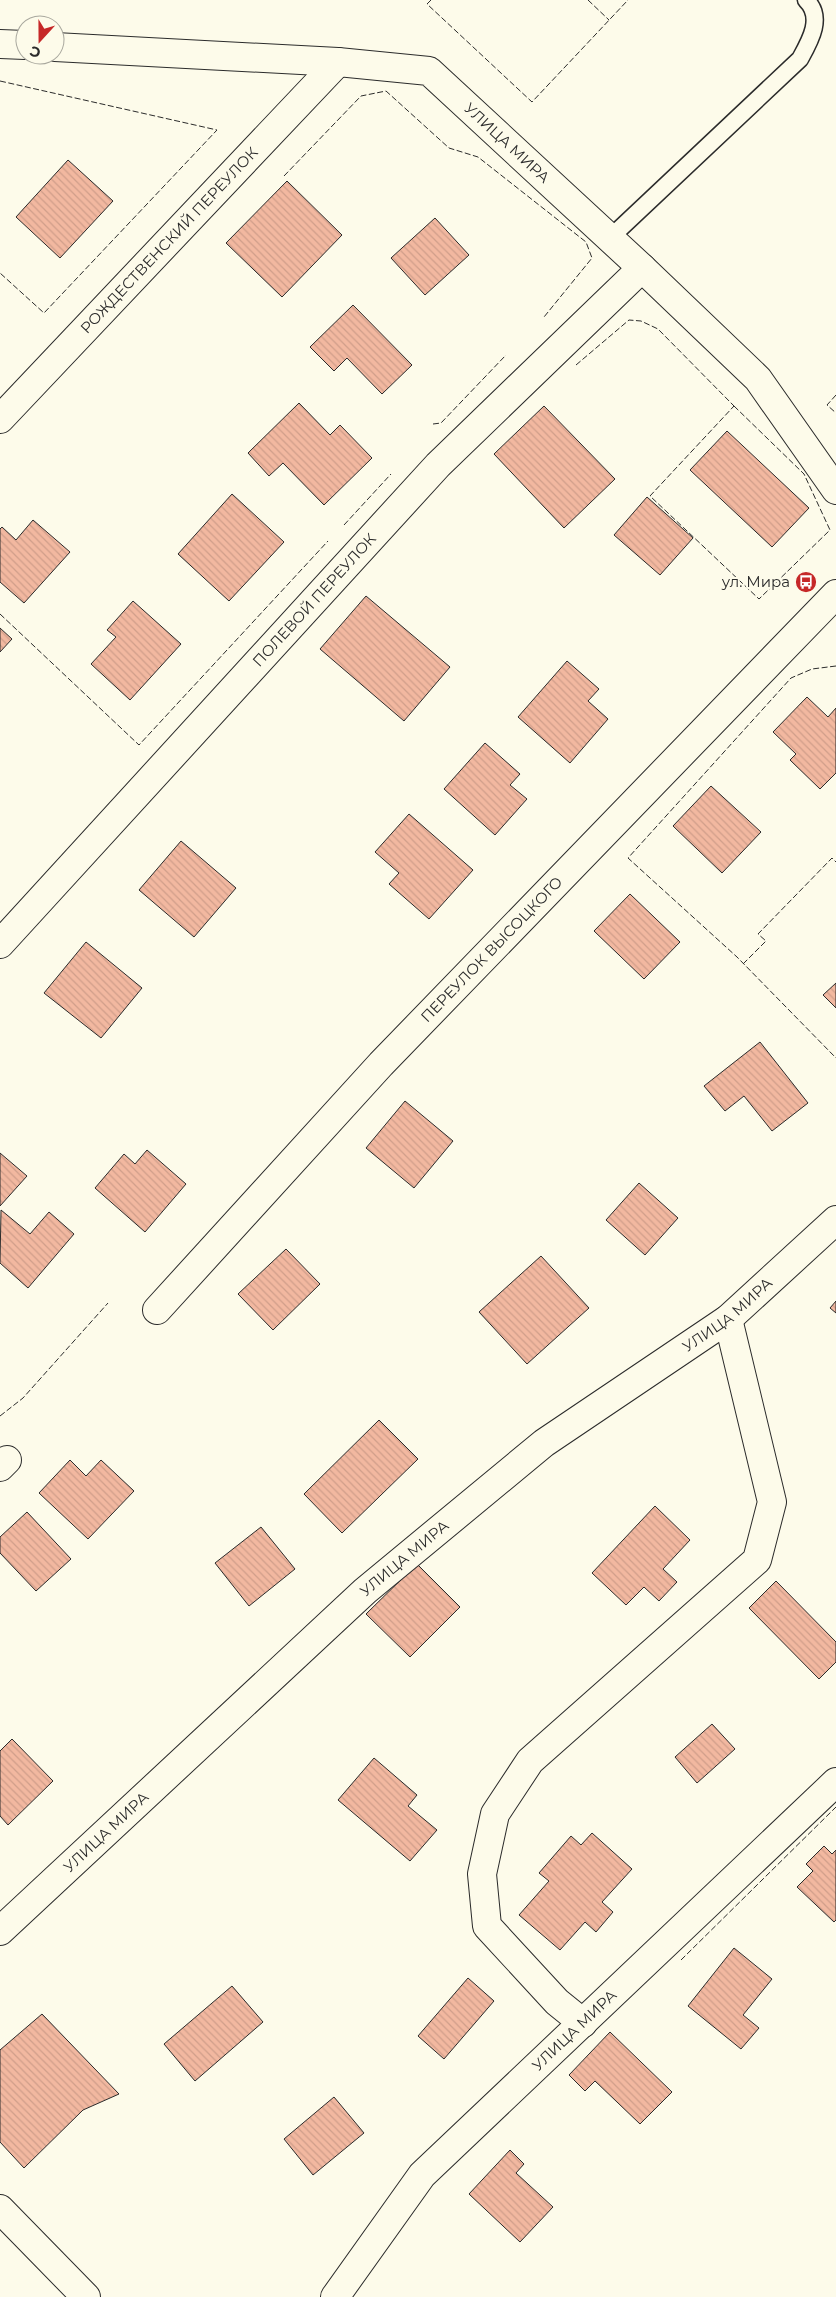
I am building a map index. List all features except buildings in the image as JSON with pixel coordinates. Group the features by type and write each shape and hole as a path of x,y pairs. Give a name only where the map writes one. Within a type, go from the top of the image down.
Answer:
{"street":[{"path":"0,44 15,45"},
{"name":"УЛИЦА МИРА","path":"65,48 338,62 429,71 610,238 758,379 836,490"},
{"name":"РОЖДЕСТВЕНСКИЙ ПЕРЕУЛОК","path":"0,420 338,62"},
{"name":"ПОЛЕВОЙ ПЕРЕУЛОК","path":"0,944 438,465 642,268"},
{"name":"ПЕРЕУЛОК ВЫСОЦКОГО","path":"157,1310 381,1064 834,600"},
{"name":"УЛИЦА МИРА","path":"0,1931 365,1591 544,1444 728,1319 836,1220"},
{"path":"583,2023 557,2002 487,1926 482,1874 495,1814 530,1761 758,1560 772,1502 728,1319"},
{"name":"УЛИЦА МИРА","path":"335,2297 422,2174 836,1782"},
{"path":"0,2209 86,2297"}],"lane":[{"path":"610,238 800,59 810,40 816,18 811,5 806,0"}],"fence":[{"path":"431,0 427,4 532,102 628,0"},
{"path":"588,0 609,20"},
{"path":"0,81 217,130 44,313 0,273"},
{"path":"284,176 361,96 386,91 449,148 478,157 586,242 592,258 544,317"},
{"path":"576,365 629,320 641,321 658,329 734,406"},
{"path":"433,424 441,423 506,355"},
{"path":"836,395 827,405 836,413"},
{"path":"734,406 804,474 830,530 759,599 650,496 734,406"},
{"path":"344,525 391,474"},
{"path":"0,614 139,745 328,541"},
{"path":"836,666 812,669 791,678 628,858 737,957 836,1058"},
{"path":"743,964 766,941 758,934 832,858 836,862"},
{"path":"0,1416 23,1398 108,1303"},
{"path":"681,1960 836,1807"}],"place":[{"name":"ул. Мира","path":"806,582"}]}
